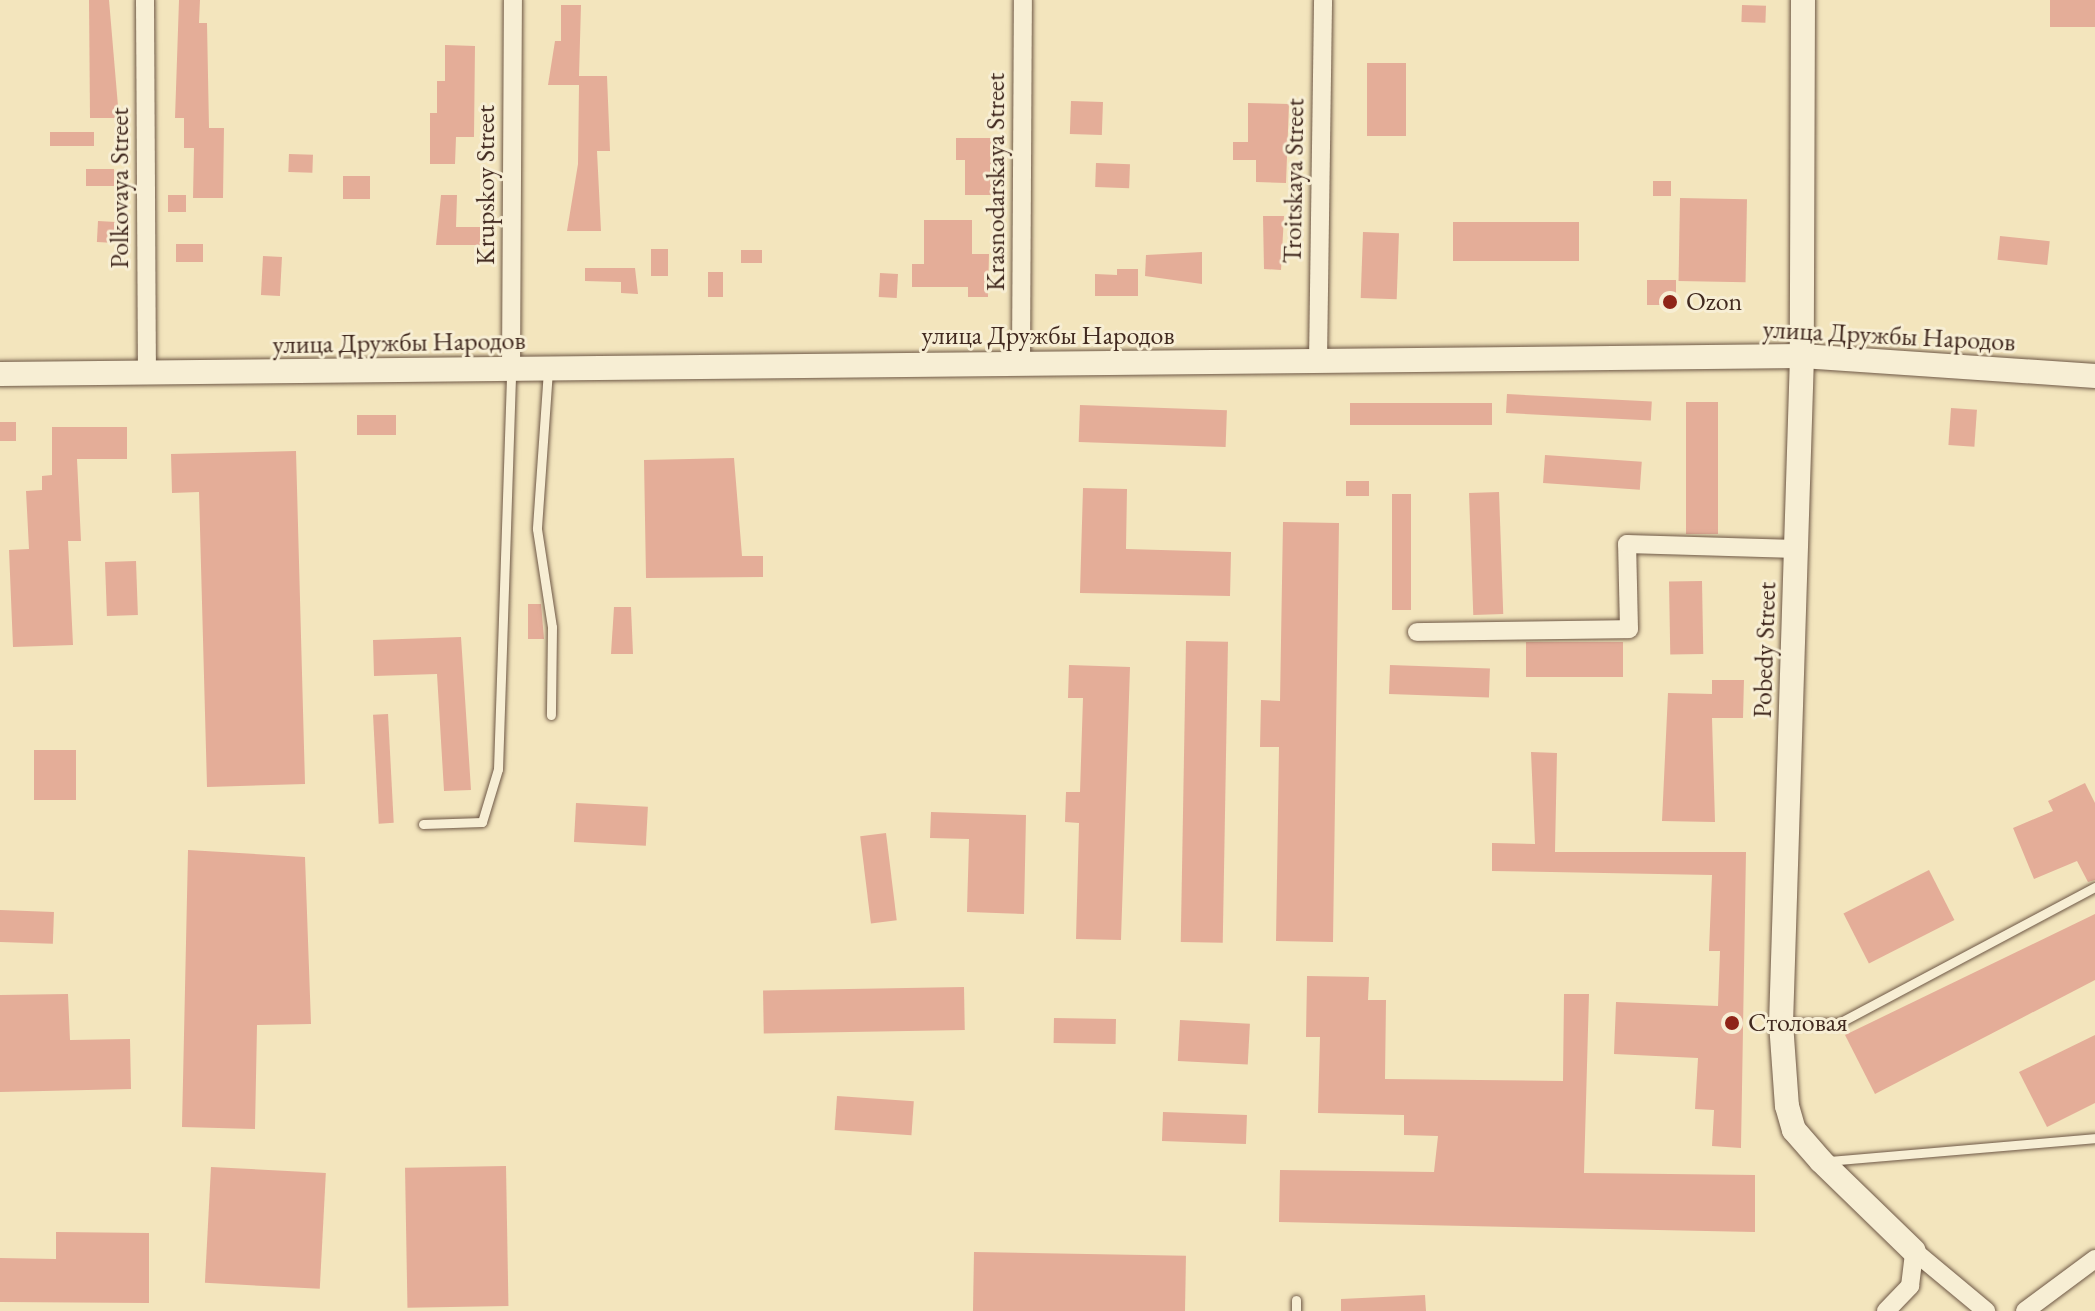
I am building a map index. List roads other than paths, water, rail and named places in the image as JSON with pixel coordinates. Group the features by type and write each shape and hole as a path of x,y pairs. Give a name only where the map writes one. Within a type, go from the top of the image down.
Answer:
{"street":[{"name":"Polkovaya Street","path":"145,0 147,375"},
{"name":"Krupskoy Street","path":"511,370 513,0"},
{"name":"Krasnodarskaya Street","path":"1021,364 1023,0"},
{"name":"Troitskaya Street","path":"1318,362 1323,0"},
{"name":"Pobedy Street","path":"1803,0 1802,356 1781,1023 1790,1118 1821,1161 1914,1251"},
{"name":"улица Дружбы Народов","path":"0,374 147,375 1802,356 2095,376"},
{"path":"1417,632 1629,629 1627,544 1796,549"},
{"path":"1886,1311 1910,1286 1914,1251"},
{"path":"1914,1251 1986,1311"},
{"path":"2025,1311 2095,1259"}],"lane":[{"path":"423,824 482,822 498,769 511,370"},
{"path":"548,370 537,529 552,627 551,715"},
{"path":"1781,1023 1839,1023 2095,887"},
{"path":"1821,1161 2095,1138"}],"place":[{"name":"Ozon","path":"1670,302"},
{"name":"Столовая","path":"1732,1023"}]}
